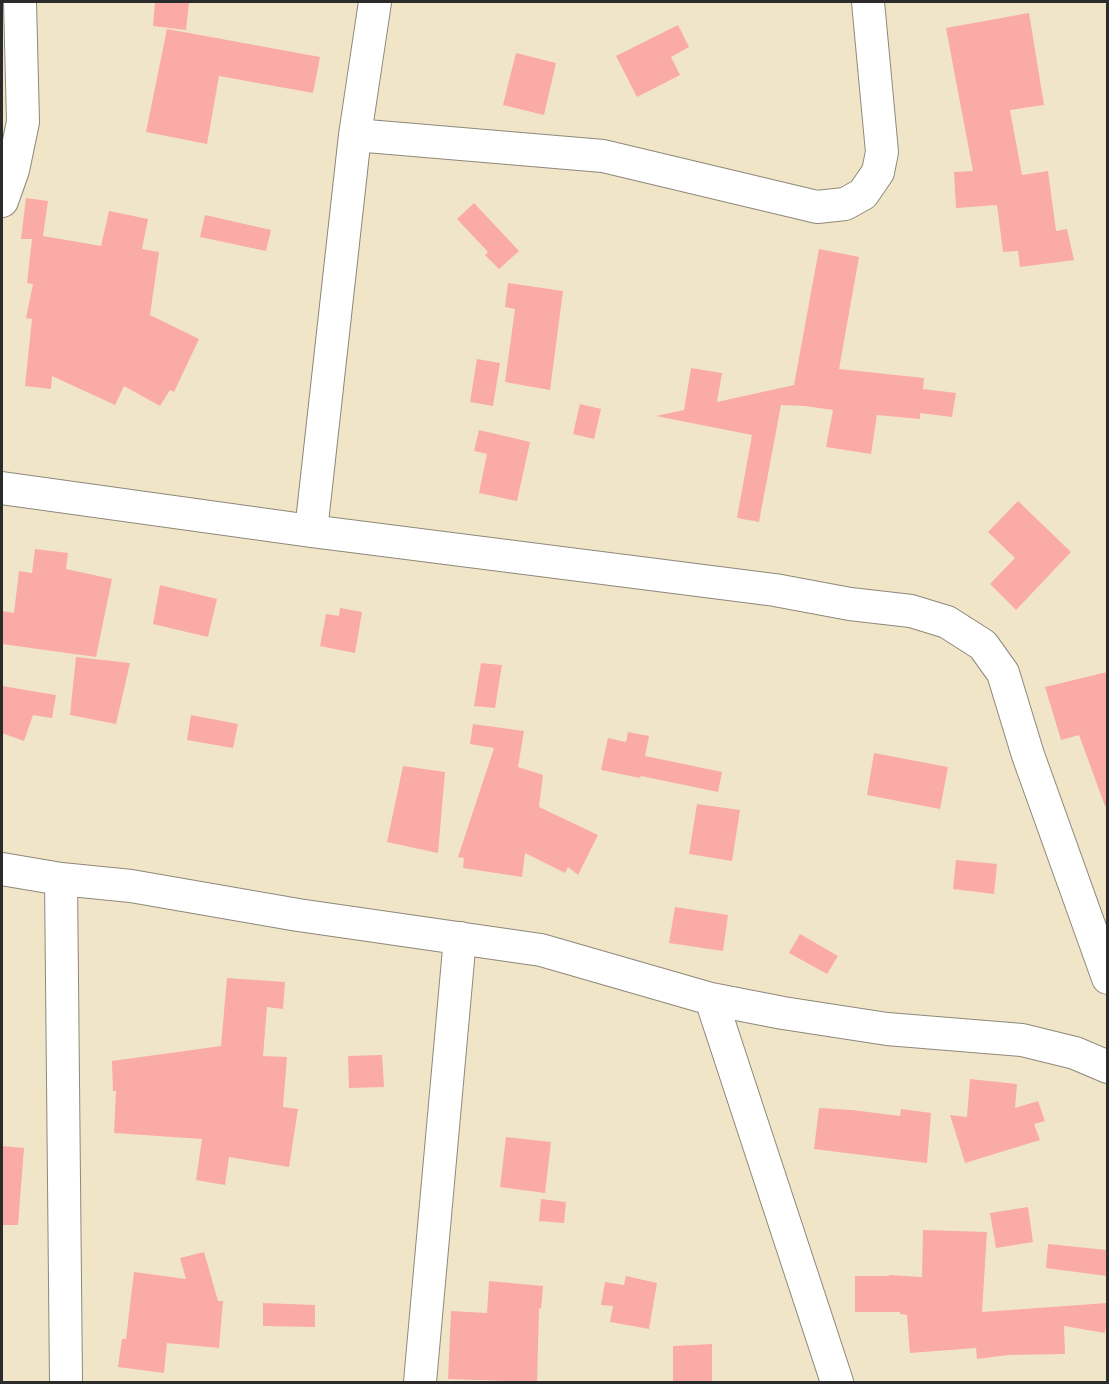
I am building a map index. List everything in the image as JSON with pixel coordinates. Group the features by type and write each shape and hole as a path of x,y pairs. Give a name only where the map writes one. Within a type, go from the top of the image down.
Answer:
{"street":[{"path":"2,201 13,170 12,119 20,2"},
{"path":"311,531 355,135 375,2"},
{"path":"355,135 603,156 818,207 845,204 863,194 878,172 882,152 868,2"},
{"path":"2,488 311,531 775,590 850,604 911,611 947,622 983,645 1003,673 1028,755 1107,978"},
{"path":"2,869 61,879 132,886 298,915 541,950 711,999 887,1029 1022,1040 1075,1053 1107,1067"},
{"path":"61,879 66,1383"},
{"path":"420,1383 460,938"},
{"path":"711,999 837,1383"}],"building":[{"path":"155,2 189,2 186,30 153,26"},
{"path":"1029,13 1044,105 1010,110 1022,175 1048,171 1056,231 1067,229 1074,260 1020,267 1018,251 1003,252 997,205 956,208 954,172 973,171 946,28"},
{"path":"678,25 689,47 671,57 680,75 637,97 616,56"},
{"path":"167,29 320,57 313,93 219,76 207,144 146,132"},
{"path":"516,53 556,63 544,115 503,105"},
{"path":"26,198 48,201 43,236 101,246 109,211 148,219 142,249 159,252 150,315 199,339 174,392 170,390 160,406 124,386 115,405 52,376 51,389 25,386 32,319 26,318 33,284 27,283 32,239 21,239"},
{"path":"474,203 519,251 499,269 485,255 488,252 457,219"},
{"path":"205,215 271,230 266,251 200,237"},
{"path":"819,249 859,257 839,369 924,378 923,389 956,393 952,417 920,413 920,419 877,415 871,454 826,447 833,410 781,405 759,522 737,518 752,435 656,416 684,410 691,368 722,373 717,402 794,385"},
{"path":"508,283 563,291 550,390 505,382 515,309 505,307"},
{"path":"477,359 500,363 493,406 470,402"},
{"path":"580,404 601,409 594,439 573,434"},
{"path":"479,430 530,442 517,501 479,493 487,454 474,451"},
{"path":"1018,501 1071,552 1016,610 990,584 1015,558 988,532"},
{"path":"35,549 68,553 66,569 112,579 96,657 2,644 2,611 14,613 19,571 32,573"},
{"path":"160,585 217,599 208,637 153,624"},
{"path":"340,608 362,612 355,653 320,646 326,614 339,616"},
{"path":"76,657 130,663 116,724 70,715"},
{"path":"481,663 502,665 495,708 474,706"},
{"path":"1107,672 1107,806 1105,806 1079,735 1061,740 1045,687"},
{"path":"2,686 56,695 52,718 33,715 24,741 2,733"},
{"path":"191,715 238,724 233,748 187,740"},
{"path":"473,724 524,731 518,767 543,775 539,807 598,835 578,875 568,867 565,873 525,853 522,877 463,868 464,858 458,857 494,748 470,744"},
{"path":"628,732 649,736 645,756 722,772 718,792 601,770 608,738 626,742"},
{"path":"874,753 948,767 940,809 867,795"},
{"path":"403,766 445,772 438,853 387,842"},
{"path":"697,804 740,810 732,861 689,854"},
{"path":"956,860 997,864 994,894 953,889"},
{"path":"675,907 728,915 723,951 669,943"},
{"path":"800,934 838,956 827,974 789,953"},
{"path":"227,978 285,982 283,1009 267,1007 263,1056 287,1057 283,1107 298,1109 289,1167 229,1157 225,1185 196,1180 202,1139 114,1133 116,1091 113,1091 112,1061 221,1046"},
{"path":"382,1055 384,1087 349,1088 348,1056"},
{"path":"970,1079 1017,1084 1015,1108 1038,1101 1045,1121 1034,1124 1040,1140 965,1163 950,1115 967,1117"},
{"path":"819,1108 900,1116 901,1109 931,1113 927,1163 814,1149"},
{"path":"506,1137 551,1142 545,1193 500,1187"},
{"path":"2,1146 24,1148 18,1225 2,1225"},
{"path":"541,1199 566,1202 564,1223 539,1221"},
{"path":"1028,1207 1033,1242 996,1248 990,1213"},
{"path":"923,1230 987,1232 982,1312 1107,1303 1105,1333 1064,1326 1065,1354 1008,1355 977,1359 976,1348 910,1353 907,1315 900,1314 900,1312 855,1312 855,1276 922,1277"},
{"path":"1048,1244 1107,1250 1107,1276 1046,1268"},
{"path":"204,1252 218,1301 223,1301 219,1348 167,1343 164,1373 118,1367 122,1339 126,1339 134,1272 186,1279 180,1258"},
{"path":"626,1276 657,1283 649,1329 610,1322 613,1306 601,1305 605,1282 624,1285"},
{"path":"489,1281 543,1286 541,1309 539,1308 537,1383 448,1379 451,1311 487,1313"},
{"path":"263,1303 315,1305 315,1327 263,1326"},
{"path":"712,1344 712,1383 673,1383 673,1346"}]}
